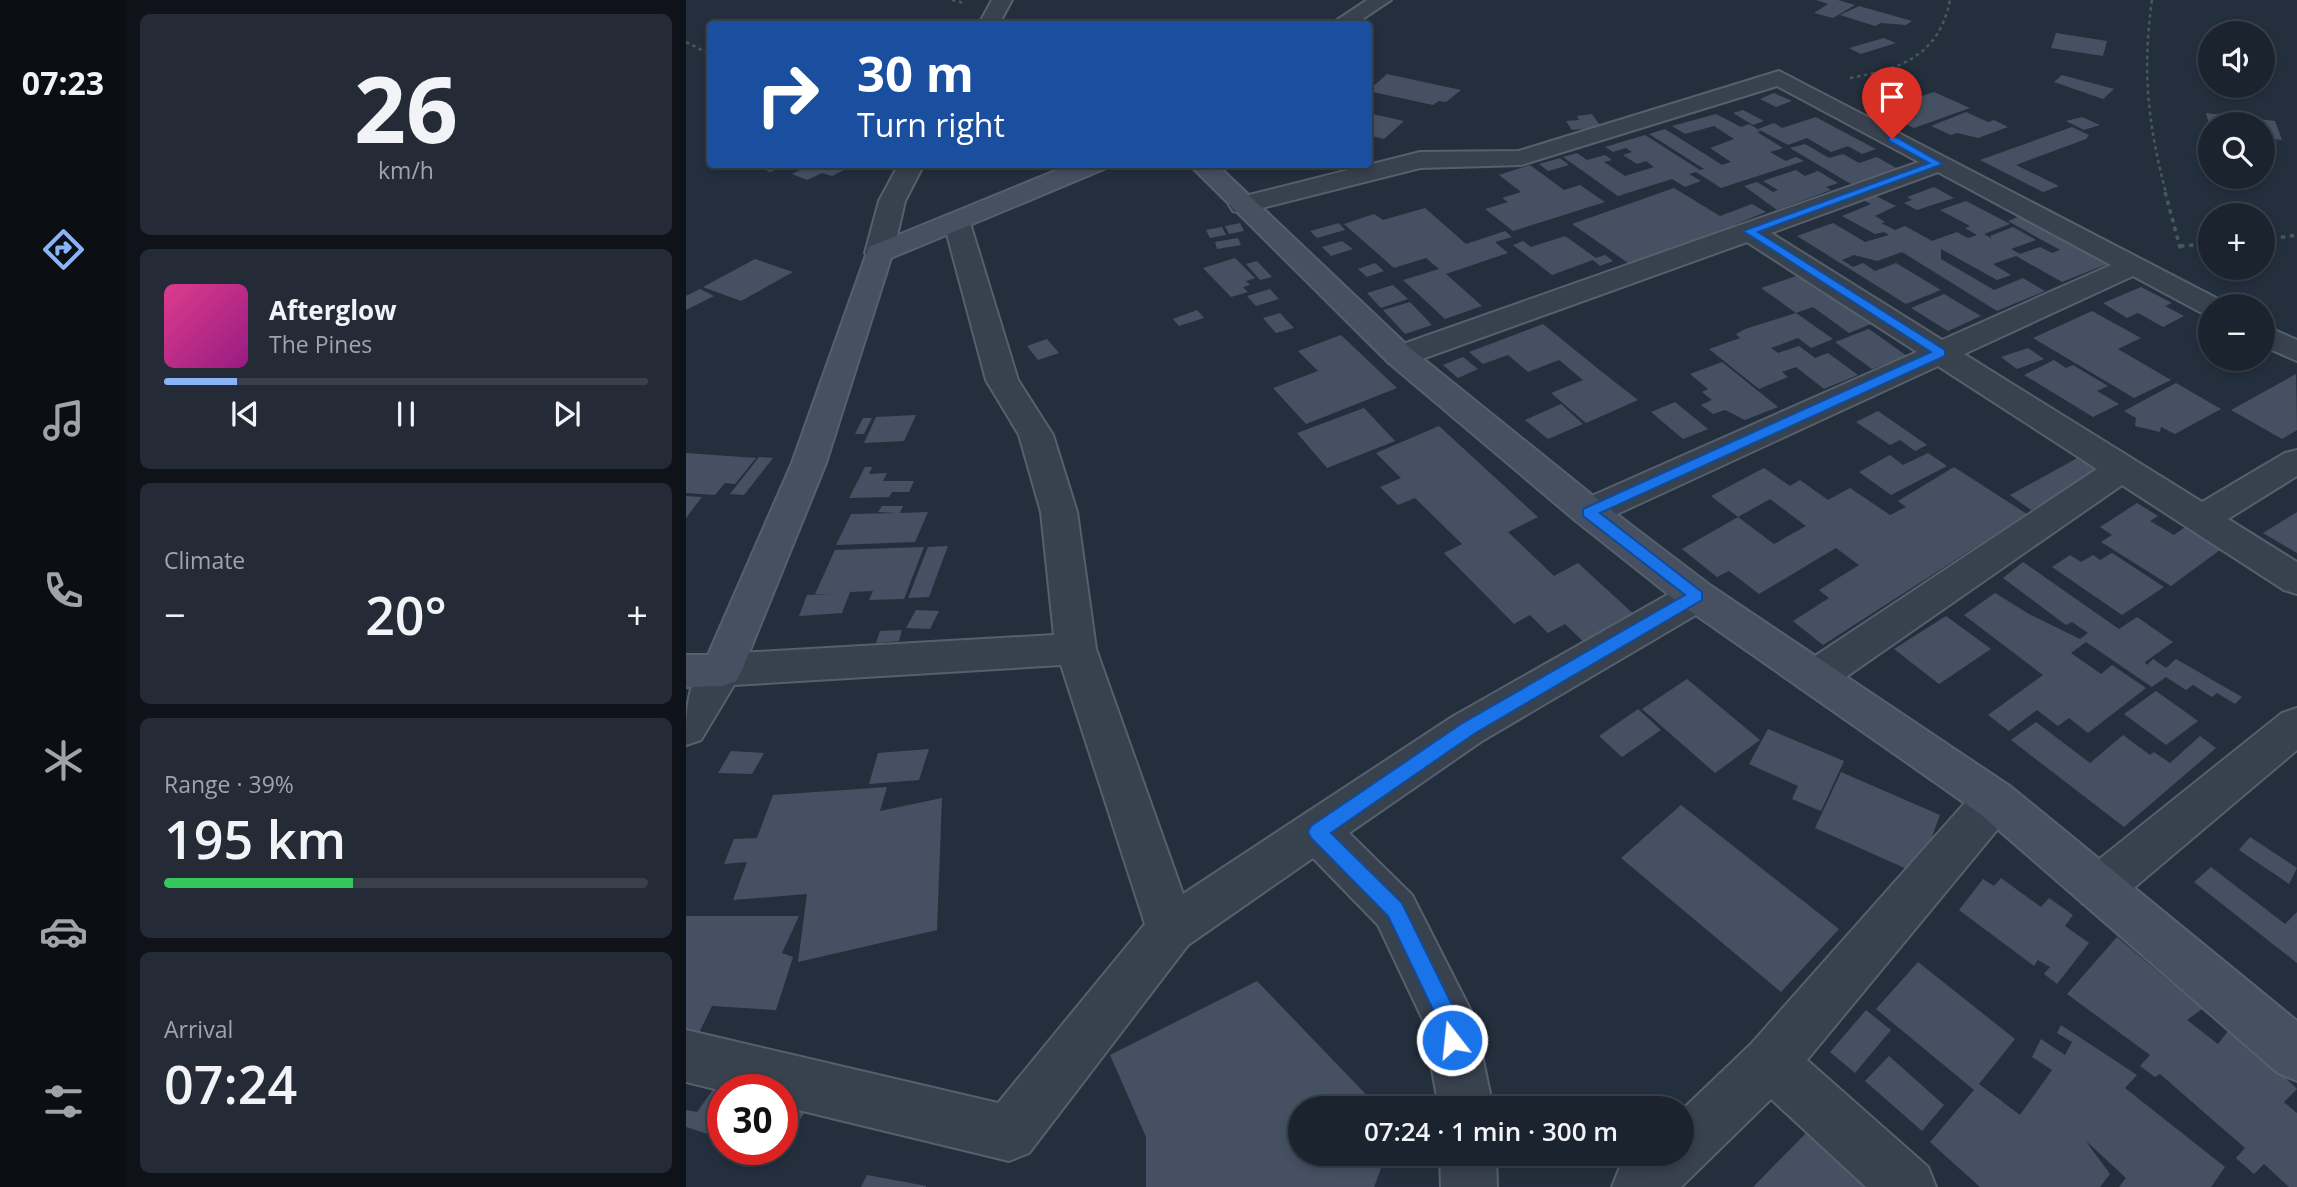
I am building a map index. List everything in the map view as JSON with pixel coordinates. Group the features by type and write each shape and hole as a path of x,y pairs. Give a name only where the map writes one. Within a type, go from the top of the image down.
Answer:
{"street":[{"path":"991,21 1002,0"},
{"path":"1346,21 1381,0"},
{"path":"1242,205 1420,160 1521,158 1779,78 2198,299"},
{"path":"1399,356 1938,164"},
{"path":"686,727 704,670 809,463 879,253 892,201 910,168"},
{"path":"879,253 1086,168"},
{"path":"1205,168 1399,356 1588,512 1697,596 1995,800 2297,1055"},
{"path":"957,223 1002,380 1036,435 1059,512 1076,649 1171,929"},
{"path":"1749,231 2297,580"},
{"path":"1588,512 2132,266"},
{"path":"2275,340 2297,352"},
{"path":"2202,519 2297,461"},
{"path":"1815,677 2122,468"},
{"path":"686,1056 1009,1133 1171,929 1467,729 1697,596"},
{"path":"704,670 1076,649"},
{"path":"2099,888 2297,725"},
{"path":"1694,1136 1770,1063 1995,800"},
{"path":"1317,832 1395,910 1448,1017 1464,1096"},
{"path":"1770,1063 1908,1187"},
{"path":"1468,1166 1469,1187"},
{"path":"1640,1187 1662,1166"}],"path":[{"path":"1779,78 1823,81 1861,77 1904,61 1934,44 1944,25 1950,0"},
{"path":"2152,0 2146,44 2146,92 2152,133 2199,294"},
{"path":"686,42 707,52"},
{"path":"2275,238 2297,235"}],"building":[{"path":"1816,0 1838,0 1855,5 1833,18 1814,13 1828,4"},
{"path":"1859,6 1912,21 1906,25 1881,23 1875,26 1840,15"},
{"path":"2056,33 2107,41 2103,56 2051,48"},
{"path":"1884,38 1896,43 1861,54 1849,48"},
{"path":"1387,74 1461,90 1446,102 1439,101 1433,105 1372,92 1372,87"},
{"path":"2062,75 2114,89 2103,99 2054,82"},
{"path":"1934,92 1970,108 1914,128 1901,122 1917,116 1894,105"},
{"path":"1774,93 1792,101 1776,107 1760,99"},
{"path":"1743,110 1764,121 1753,125 1733,113"},
{"path":"1966,112 2008,127 1978,138 1957,133 1951,135 1931,126"},
{"path":"1372,114 1404,121 1384,139 1372,136"},
{"path":"1592,114 1601,127 1572,130 1566,121 1579,120 1577,116"},
{"path":"1716,114 1741,127 1749,124 1761,131 1757,132 1783,148 1770,152 1786,161 1796,157 1804,161 1721,188 1696,172 1689,174 1701,181 1685,187 1672,179 1618,196 1563,157 1577,153 1587,160 1605,155 1612,160 1604,162 1625,176 1654,167 1646,161 1637,164 1623,155 1632,152 1626,148 1613,152 1605,147 1645,135 1700,170 1704,169 1649,134 1665,129 1722,165 1731,162 1710,148 1734,139 1714,126 1685,134 1672,126"},
{"path":"1816,117 1876,149 1862,154 1848,146 1831,152 1807,138 1788,145 1758,129 1774,123 1782,128"},
{"path":"2082,117 2100,125 2084,130 2066,121"},
{"path":"2275,121 2282,140 2275,139"},
{"path":"2072,127 2089,135 2086,139 2016,165 2059,186 2043,192 1980,160"},
{"path":"1805,144 1829,158 1843,154 1859,163 1877,157 1898,169 1851,184 1790,148"},
{"path":"1560,158 1569,165 1548,171 1539,164"},
{"path":"1530,165 1564,190 1580,185 1605,202 1513,231 1485,209 1508,202 1502,198 1521,192 1499,175"},
{"path":"761,168 780,168 770,172"},
{"path":"805,168 848,168 832,176 822,173 807,180 792,174"},
{"path":"1796,170 1805,176 1818,171 1838,183 1826,187 1831,190 1777,210 1744,186 1757,182 1773,192 1778,190 1763,181"},
{"path":"1934,187 1954,198 1917,210 1904,203 1912,200 1907,197"},
{"path":"1674,188 1720,216 1752,204 1766,212 1734,225 1739,228 1634,267 1572,224"},
{"path":"1874,195 1896,206 1875,216 1885,222 1881,223 1895,230 1905,226 1932,241 1957,232 1968,238 1977,235 1965,228 1970,226 1940,210 1966,201 2010,224 1984,234 1992,239 1990,236 2013,227 2036,240 2011,249 2020,254 2040,247 2052,253 2060,250 2008,221 2023,215 2110,263 2062,282 2016,256 1993,264 2011,275 1997,280 1941,249 1941,259 1994,290 2023,278 2045,291 1997,311 1902,252 1877,261 1854,255 1842,260 1853,267 1863,263 1875,271 1896,263 1941,290 1906,304 1797,236 1833,223 1865,242 1889,235 1884,232 1875,234 1842,216 1871,204 1863,200"},
{"path":"1425,208 1466,244 1505,231 1512,237 1495,242 1508,253 1446,274 1482,306 1445,319 1403,280 1439,269 1426,258 1394,268 1344,224 1374,214 1383,220"},
{"path":"1240,223 1244,231 1229,234 1225,226"},
{"path":"1339,223 1345,230 1317,238 1310,231"},
{"path":"1222,227 1226,235 1210,238 1206,230"},
{"path":"1565,236 1596,258 1605,255 1613,261 1600,266 1593,260 1552,275 1513,245 1523,241 1531,247"},
{"path":"1238,238 1241,245 1217,249 1215,242"},
{"path":"1342,241 1353,249 1331,256 1322,247"},
{"path":"1235,258 1255,278 1246,281 1250,285 1243,287 1248,292 1231,297 1203,268"},
{"path":"755,259 793,272 741,301 703,287"},
{"path":"1257,261 1272,277 1260,280 1246,264"},
{"path":"1375,263 1384,271 1367,277 1358,269"},
{"path":"1799,275 1871,324 1849,333 1813,307 1796,313 1761,288"},
{"path":"1393,285 1408,299 1381,308 1367,293"},
{"path":"2141,287 2172,303 2165,306 2184,316 2163,327 2138,313 2127,318 2103,303"},
{"path":"700,289 714,296 686,310 686,296"},
{"path":"1270,289 1279,299 1256,306 1247,296"},
{"path":"1944,294 1981,316 1948,331 1911,308"},
{"path":"1410,302 1432,325 1405,334 1383,310"},
{"path":"1197,310 1204,318 1179,326 1173,319"},
{"path":"2092,311 2141,338 2118,349 2171,380 2134,398 2033,338"},
{"path":"1280,313 1294,328 1276,333 1263,318"},
{"path":"1796,313 1833,339 1811,348 1798,338 1771,348 1778,353 1799,346 1815,358 1828,353 1858,375 1824,389 1796,367 1782,372 1788,377 1759,389 1709,349 1740,338 1736,334 1745,329"},
{"path":"1543,324 1638,400 1586,423 1551,393 1583,380 1559,360 1528,372 1508,355 1483,364 1469,352"},
{"path":"1869,329 1907,356 1872,369 1835,342"},
{"path":"1341,335 1397,388 1306,424 1273,388 1318,371 1298,351"},
{"path":"1047,339 1059,353 1038,360 1027,346"},
{"path":"2028,348 2044,359 2017,369 2001,357"},
{"path":"1463,357 1478,369 1458,378 1443,365"},
{"path":"2054,360 2066,368 2073,365 2108,386 2097,391 2119,404 2093,417 2024,375"},
{"path":"1722,362 1778,407 1745,420 1725,410 1713,414 1701,405 1712,400 1702,392 1708,389 1690,374"},
{"path":"2296,374 2297,430 2282,439 2231,410"},
{"path":"2176,383 2221,409 2175,434 2161,427 2160,432 2135,426 2136,418 2124,411"},
{"path":"1675,402 1708,429 1683,439 1651,412"},
{"path":"1561,404 1583,424 1548,439 1525,420"},
{"path":"1364,408 1395,441 1327,468 1297,433"},
{"path":"1878,411 1927,445 1915,451 1900,440 1890,445 1856,422"},
{"path":"916,415 904,441 864,443 876,417"},
{"path":"863,418 872,418 864,434 855,434"},
{"path":"1439,426 1538,517 1508,532 1554,576 1578,563 1638,618 1588,646 1565,624 1548,633 1530,615 1514,624 1444,553 1462,544 1415,498 1398,505 1380,487 1401,478 1376,453"},
{"path":"686,453 756,458 735,484 725,483 715,495 686,493"},
{"path":"1928,453 1947,466 1891,495 1859,472 1890,455 1903,465"},
{"path":"2081,456 2103,470 2031,510 2010,495"},
{"path":"759,457 773,458 744,495 730,494"},
{"path":"865,467 872,467 869,474 887,473 883,481 914,481 909,492 892,492 889,497 849,498"},
{"path":"1954,467 2027,514 1823,645 1793,621 1829,598 1819,590 1859,565 1836,548 1759,594 1729,571 1717,577 1682,549 1738,517 1711,496 1764,468 1790,486 1800,480 1828,500 1850,488 1890,515 1906,507 1898,501","holes":["1770,499 1806,526 1774,544 1738,517"]},
{"path":"686,496 702,497 686,518"},
{"path":"2137,503 2158,516 2150,521 2174,535 2188,525 2224,547 2171,586 2101,542 2112,535 2100,527"},
{"path":"882,506 903,506 900,513 928,512 915,542 836,545 851,514 897,513 878,512"},
{"path":"2297,512 2297,553 2263,533"},
{"path":"948,546 929,597 908,598 928,547"},
{"path":"924,547 904,599 869,600 873,591 850,592 842,613 799,616 807,595 832,594 815,594 835,550"},
{"path":"2112,553 2164,587 2122,615 2052,567 2070,555 2081,562 2093,555 2100,560"},
{"path":"2023,562 2119,629 2137,617 2173,642 2145,662 2147,665 2153,659 2166,668 2176,659 2242,697 2235,704 2217,693 2212,697 2193,685 2186,690 2166,677 2152,687 2086,642 2071,653 2101,674 2112,665 2146,688 2088,733 2069,718 2058,726 2037,710 2009,731 1988,715 2043,675 1964,615 1995,593 2029,614 2080,639 2088,633 2072,622 2066,625 2003,578"},
{"path":"916,610 939,611 930,629 906,628"},
{"path":"1946,616 1991,649 1939,684 1894,649"},
{"path":"902,630 899,641 876,643 880,631"},
{"path":"1687,679 1760,740 1715,773 1642,709"},
{"path":"2156,691 2198,721 2166,745 2124,714"},
{"path":"1638,709 1661,730 1622,757 1599,736"},
{"path":"2036,722 2090,763 2123,735 2150,755 2154,752 2170,763 2200,736 2216,748 2124,827 2011,740"},
{"path":"1768,729 1844,761 1821,811 1792,799 1798,786 1749,764"},
{"path":"929,749 919,780 869,784 878,753"},
{"path":"731,751 764,753 752,774 718,773"},
{"path":"1841,772 1940,815 1918,874 1815,828"},
{"path":"887,787 880,811 942,798 937,930 798,962 807,894 733,900 747,862 724,864 734,839 757,838 773,795"},
{"path":"1681,805 1839,929 1781,992 1621,858"},
{"path":"2250,837 2297,868 2289,884 2239,850"},
{"path":"2211,867 2285,924 2297,912 2297,963 2194,882"},
{"path":"2001,878 2041,907 2049,898 2073,915 2065,926 2089,943 2057,984 2044,974 2050,967 2038,960 2034,966 1959,910 1983,879 1994,886"},
{"path":"686,916 799,916 782,953 793,957 776,1010 712,1006 697,1037 686,1035"},
{"path":"2117,937 2202,1009 2187,1020 2218,1044 2232,1026 2297,1089 2284,1102 2297,1113 2297,1187 2289,1187 2264,1164 2254,1174 2236,1158 2245,1148 2160,1074 2155,1077 2140,1066 2150,1055 2067,994"},
{"path":"1918,962 2015,1039 1979,1084 2020,1115 2052,1070 2032,1057 2041,1039 2065,1055 2072,1042 2057,1033 2061,1025 2137,1075 2125,1088 2225,1167 2211,1187 2119,1187 2126,1178 2085,1140 2110,1174 2100,1187 1980,1187 1930,1142 1974,1090 1876,1009"},
{"path":"1257,981 1367,1096 1288,1096 1288,1166 1382,1166 1374,1187 1146,1187 1146,1137 1110,1055"},
{"path":"1866,1010 1891,1030 1855,1073 1830,1052"},
{"path":"1889,1056 1944,1105 1922,1131 1865,1081"},
{"path":"707,1098 707,1134 686,1127 686,1110 697,1112"},
{"path":"798,1108 806,1110 798,1122"},
{"path":"1817,1122 1887,1187 1753,1187"},
{"path":"867,1175 926,1186 926,1187 861,1187"}],"route":[{"path":"1452,1040 1448,1017 1395,910 1317,832 1467,729 1697,596 1588,512 1941,353 1749,231 1938,164 1892,139"}]}
